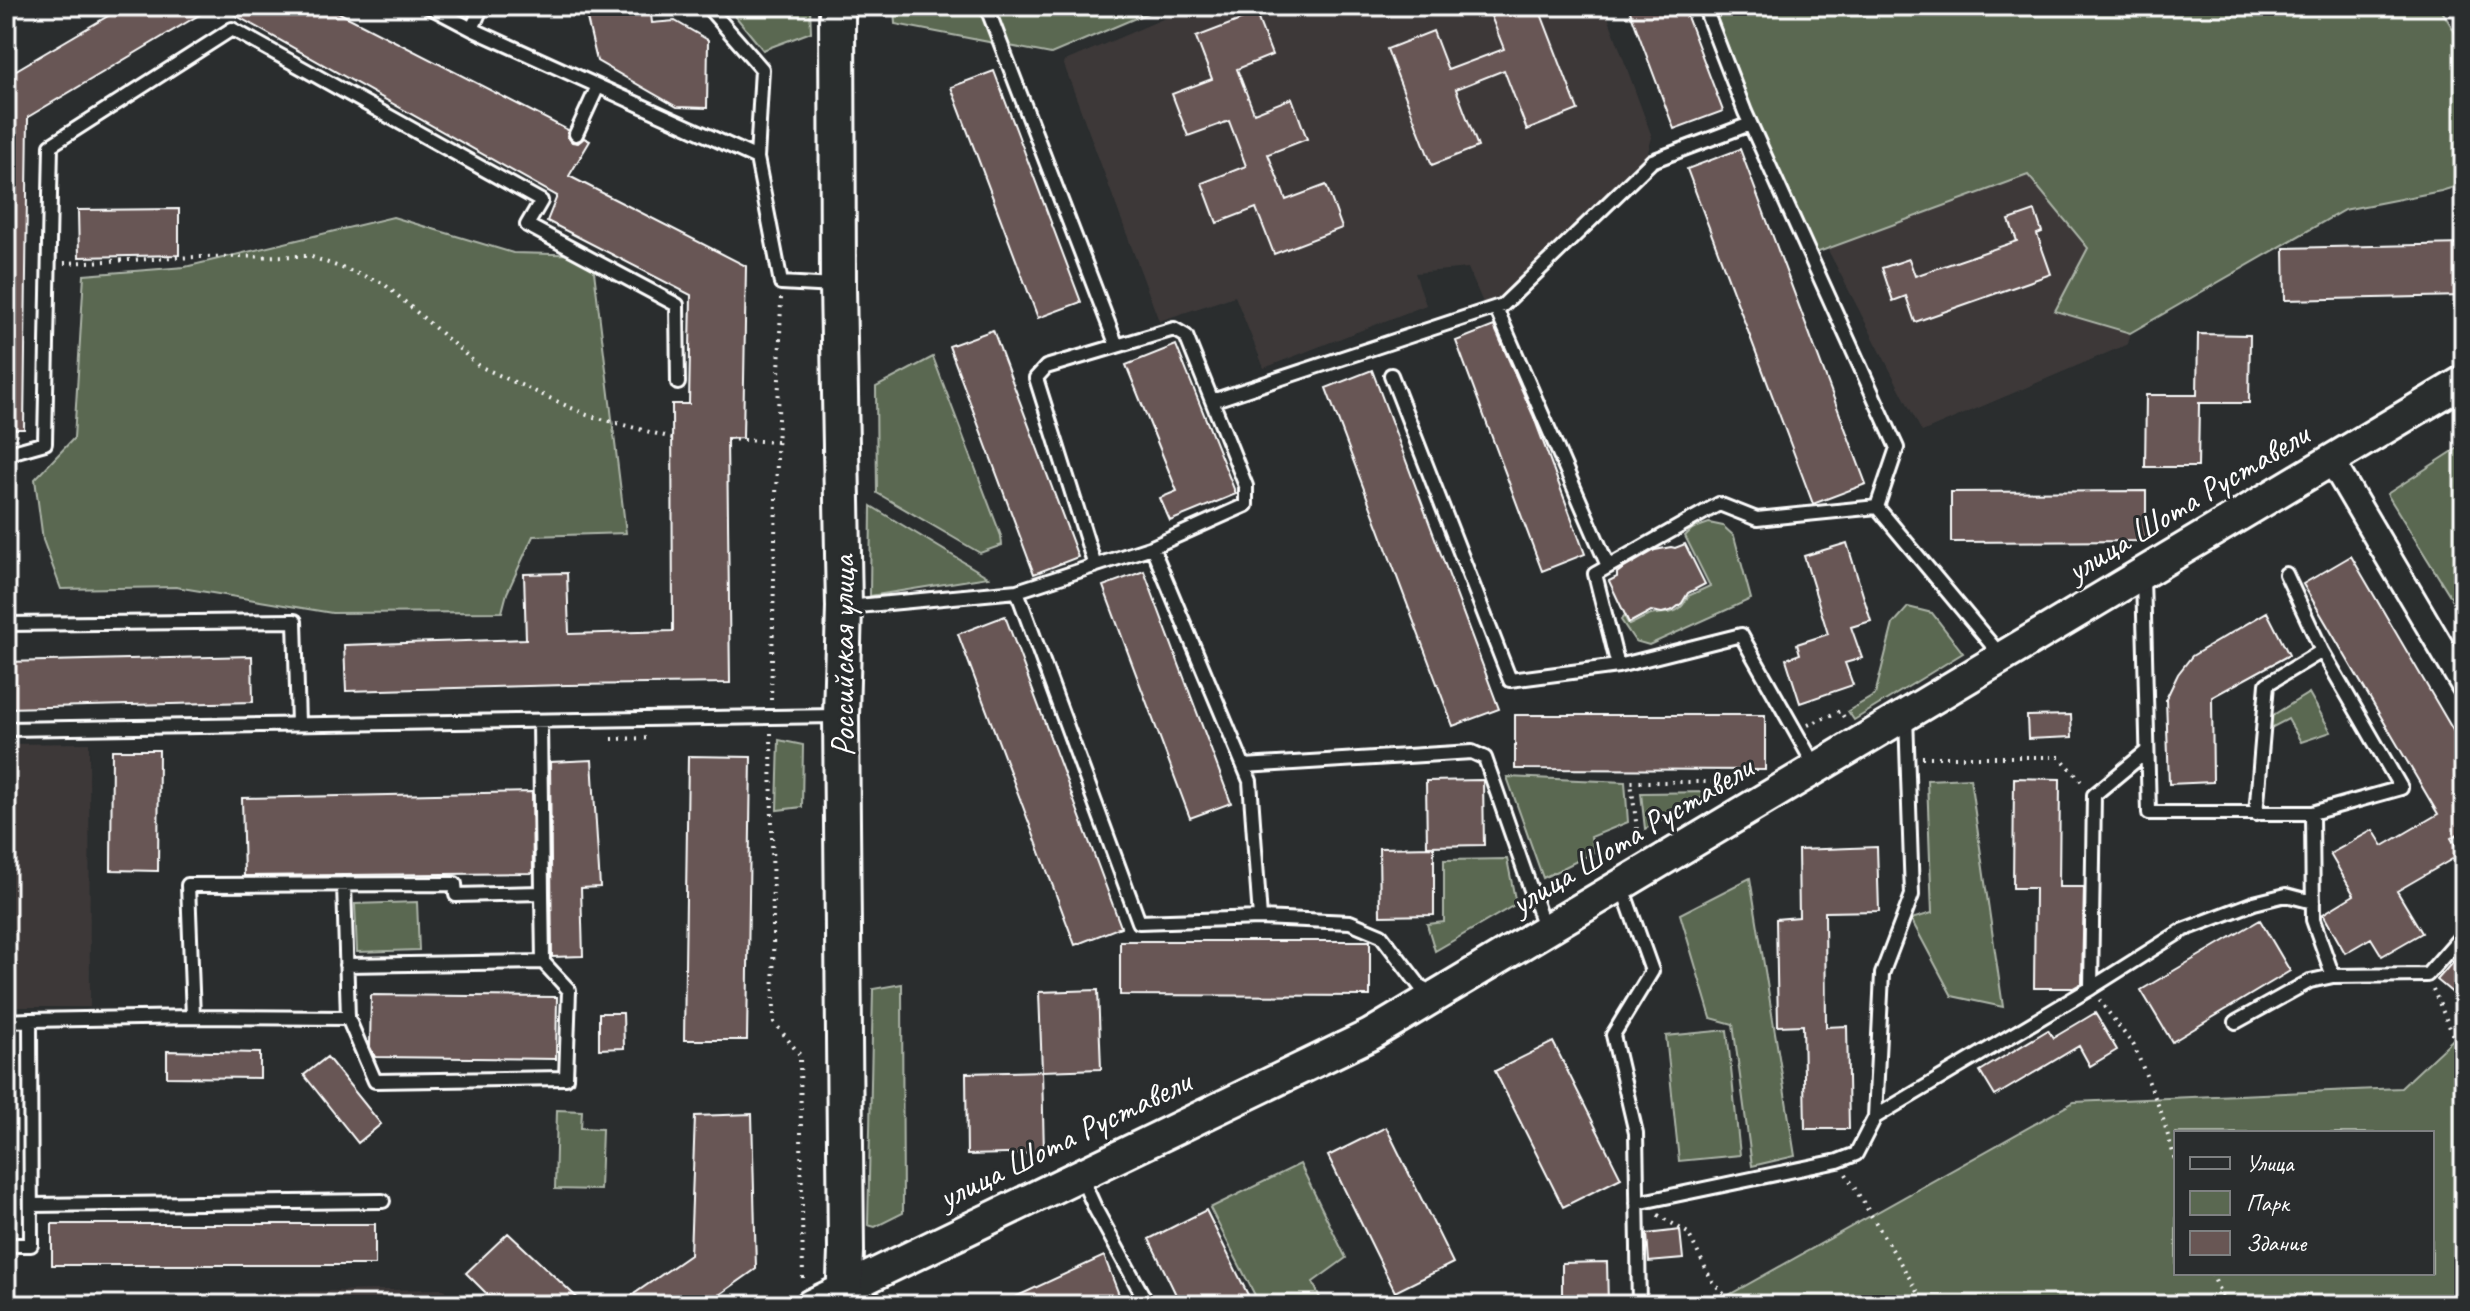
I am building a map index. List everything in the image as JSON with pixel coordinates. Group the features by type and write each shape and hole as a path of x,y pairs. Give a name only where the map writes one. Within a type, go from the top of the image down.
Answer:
{"main road":[{"name":"Российская улица","path":"837,6 844,607 841,716 844,1296"}],"street":[{"name":"улица Шота Руставели","path":"807,1299 844,1296 1079,1174 1370,1035 2464,381"},
{"path":"2331,460 2464,686"}],"lane":[{"path":"428,6 472,29 757,158"},
{"path":"472,29 482,6"},
{"path":"707,6 762,69 757,158 781,283 838,286"},
{"path":"1704,6 1750,124 1897,448 1877,507"},
{"path":"987,8 1117,346"},
{"path":"6,454 45,443 51,145 232,29 541,201 527,225 677,305 678,383"},
{"path":"576,134 598,86"},
{"path":"1212,401 1503,305 1652,161 1750,124"},
{"path":"1496,308 1608,566"},
{"path":"844,607 1017,591 1095,566 1152,547 1246,505 1246,486 1186,336 1174,329 1046,367 1036,378 1095,566"},
{"path":"1391,375 1510,680 1618,666 1741,635 1816,768"},
{"path":"1618,666 1595,574 1608,566 1719,504 1757,519 1877,507"},
{"path":"1877,507 2002,657"},
{"path":"1152,547 1250,781 1260,918"},
{"path":"2143,573 2149,813 2312,813 2401,788 2322,651 2286,574"},
{"path":"1017,591 1139,922 1260,918 1350,922 1381,935 1429,999"},
{"path":"6,624 295,621 298,724"},
{"path":"2256,814 2267,684 2322,651"},
{"path":"1637,1203 1838,1161 1856,1154 1875,1117 1882,974 1912,895 1906,714"},
{"path":"6,729 841,716"},
{"path":"344,884 348,1018 375,1081 566,1078 569,990 543,962 540,721"},
{"path":"2091,988 2094,795 2147,751"},
{"path":"1244,766 1472,752 1485,758 1545,930"},
{"path":"2312,813 2313,920 2333,976"},
{"path":"193,1017 188,885 455,884 456,895 542,893"},
{"path":"1622,886 1652,971 1613,1035 1636,1133 1639,1305"},
{"path":"1875,1117 2183,930 2239,908 2286,895 2313,902"},
{"path":"2236,1022 2310,981 2333,976 2427,975 2464,933"},
{"path":"346,965 543,962"},
{"path":"6,1021 348,1018"},
{"path":"6,1245 31,1245 30,1020"},
{"path":"1079,1174 1145,1304"},
{"path":"31,1205 383,1201"}],"path":[{"path":"49,264 195,257 309,256 383,283 479,366 587,415 672,438"},
{"path":"781,283 771,717 774,1022 800,1055 807,1299"},
{"path":"727,439 777,442"},
{"path":"1795,730 1840,711"},
{"path":"1907,757 2060,757 2094,795"},
{"path":"1639,845 1631,782 1755,782"},
{"path":"2427,975 2464,1060"},
{"path":"2091,988 2134,1046 2161,1112 2174,1156"},
{"path":"1838,1161 1926,1305"},
{"path":"1637,1203 1688,1233 1712,1281 1734,1305"},
{"path":"2213,1275 2225,1305"}],"shaded area":[{"path":"1193,6 1604,6 1652,137 1641,179 1518,293 1484,305 1468,268 1415,273 1426,305 1264,368 1235,296 1159,321 1063,62"},
{"path":"2073,116 2144,276 2128,344 1922,432 1811,217"},
{"path":"89,743 90,1007 6,1007 6,744"},
{"path":"444,1289 454,1305 263,1305 279,1292"}],"green space":[{"path":"727,6 810,6 811,32 763,50"},
{"path":"894,6 1164,6 1051,54 895,24"},
{"path":"1713,6 2439,6 2464,47 2464,184 2344,210 2130,333 2055,311 2088,248 2028,175 1805,257"},
{"path":"393,217 513,253 592,255 626,533 533,536 507,593 502,612 332,613 176,587 61,589 43,540 35,479 74,438 84,275 185,267"},
{"path":"933,357 1001,536 1002,545 980,553 877,493 876,387"},
{"path":"2464,444 2464,618 2387,494"},
{"path":"871,506 988,577 870,596"},
{"path":"1709,523 1723,526 1734,536 1751,599 1649,645 1635,641 1621,620 1624,616 1629,625 1654,614 1675,611 1688,596 1710,586 1685,536 1692,529"},
{"path":"1908,607 1932,613 1963,653 1854,720 1848,711 1875,695 1893,624"},
{"path":"2309,693 2331,732 2301,742 2288,719 2271,728 2270,717"},
{"path":"779,740 803,745 802,807 777,810"},
{"path":"1507,777 1625,782 1628,822 1591,837 1595,852 1543,878"},
{"path":"1970,778 2003,1007 1952,996 1911,919 1932,913 1927,780"},
{"path":"1713,792 1645,829 1641,793"},
{"path":"1507,859 1516,904 1435,951 1427,924 1444,922 1444,860"},
{"path":"1750,878 1795,1156 1752,1166 1733,1024 1711,1018 1680,914"},
{"path":"417,902 419,950 357,952 355,904"},
{"path":"902,984 903,1213 875,1227 868,1225 873,989"},
{"path":"2464,1029 2464,1305 1711,1305 2074,1102 2401,1088"},
{"path":"1727,1030 1740,1155 1679,1161 1666,1036"},
{"path":"557,1110 582,1111 581,1128 602,1129 600,1190 555,1189"},
{"path":"1300,1164 1346,1258 1313,1282 1323,1305 1260,1305 1210,1208"}],"building":[{"path":"125,6 214,6 28,117 24,429 6,429 6,76"},
{"path":"219,6 326,6 568,130 567,136 572,142 578,143 584,138 590,141 569,176 746,266 743,438 727,439 730,683 346,691 344,645 526,639 524,574 567,573 569,634 673,631 672,404 689,404 691,295 547,221 557,196"},
{"path":"584,6 650,6 652,23 675,21 708,40 707,108 677,107 597,61"},
{"path":"1487,6 1538,6 1578,110 1527,130 1504,70 1456,89 1478,147 1432,165 1387,49 1433,31 1448,70 1504,49"},
{"path":"1628,6 1683,6 1723,111 1674,129"},
{"path":"1256,14 1272,55 1237,69 1254,113 1292,98 1307,139 1268,154 1286,200 1326,185 1342,228 1274,254 1256,208 1217,223 1202,183 1246,166 1229,121 1188,136 1172,94 1212,79 1196,37"},
{"path":"994,71 1081,302 1038,318 951,87"},
{"path":"1740,149 1866,484 1813,504 1687,169"},
{"path":"179,209 179,255 79,257 78,210"},
{"path":"2035,211 2042,232 2037,234 2051,274 1915,322 1906,296 1893,301 1882,268 1909,259 1915,276 2017,241 2009,220"},
{"path":"2464,244 2464,296 2285,300 2284,248"},
{"path":"1494,326 1533,415 1585,554 1542,571 1456,341"},
{"path":"993,330 1078,557 1034,574 949,346"},
{"path":"2198,334 2250,335 2249,403 2199,403 2198,467 2145,467 2146,395 2197,395"},
{"path":"1176,345 1236,494 1170,521 1160,498 1177,491 1126,365"},
{"path":"1372,370 1499,709 1453,726 1326,388"},
{"path":"2146,491 2146,541 1951,542 1951,492"},
{"path":"1847,543 1871,621 1851,627 1862,658 1845,663 1853,685 1800,703 1786,659 1800,654 1797,644 1828,634 1804,556"},
{"path":"1685,544 1705,584 1688,593 1673,610 1662,613 1651,611 1629,623 1609,581 1617,577 1621,570 1655,550"},
{"path":"2351,556 2464,749 2464,830 2451,838 2461,854 2397,891 2422,933 2382,956 2371,938 2345,953 2323,914 2354,895 2330,854 2373,830 2383,846 2438,814 2303,584"},
{"path":"1144,571 1231,803 1190,818 1103,586"},
{"path":"2267,612 2289,655 2212,697 2213,782 2169,784 2166,699 2178,674 2192,656"},
{"path":"1005,616 1121,927 1075,945 958,634"},
{"path":"252,656 253,702 6,708 6,662"},
{"path":"1515,715 1765,715 1765,770 1515,769"},
{"path":"2071,715 2072,737 2028,739 2027,716"},
{"path":"112,750 159,750 158,871 111,870"},
{"path":"688,756 751,757 747,1040 684,1040"},
{"path":"592,760 600,887 581,888 583,956 552,957 550,762"},
{"path":"2014,778 2060,779 2059,887 2084,887 2082,983 2073,988 2034,988 2035,888 2013,888"},
{"path":"1483,780 1484,845 1427,846 1426,781"},
{"path":"532,792 533,873 244,876 242,798"},
{"path":"1434,847 1434,915 1380,916 1379,848"},
{"path":"1877,847 1879,911 1825,912 1826,1027 1847,1026 1849,1129 1805,1129 1803,1025 1778,1026 1776,919 1799,917 1798,850"},
{"path":"2260,920 2290,971 2172,1042 2141,990"},
{"path":"1120,941 1370,941 1370,996 1120,995"},
{"path":"2464,949 2464,983 2454,994 2437,980"},
{"path":"1098,990 1101,1069 1042,1071 1039,992"},
{"path":"371,995 557,997 556,1059 375,1057 370,1047"},
{"path":"599,1013 623,1013 624,1048 599,1049"},
{"path":"2095,1013 2117,1050 2090,1066 2079,1046 1995,1096 1980,1071 2048,1030 2053,1038"},
{"path":"1553,1042 1621,1178 1563,1207 1495,1071"},
{"path":"167,1051 260,1053 260,1078 167,1077"},
{"path":"327,1057 381,1124 358,1143 304,1075"},
{"path":"1042,1071 1044,1153 967,1155 966,1073"},
{"path":"752,1114 756,1269 705,1305 618,1305 690,1255 695,1116"},
{"path":"1386,1127 1453,1263 1395,1292 1328,1156"},
{"path":"1206,1210 1253,1305 1181,1305 1149,1239"},
{"path":"52,1224 375,1224 375,1265 52,1265"},
{"path":"1680,1230 1683,1259 1649,1262 1647,1234"},
{"path":"508,1233 585,1305 498,1305 466,1273"},
{"path":"1104,1256 1123,1305 998,1305"},
{"path":"1607,1262 1608,1305 1562,1305 1562,1263"}]}
